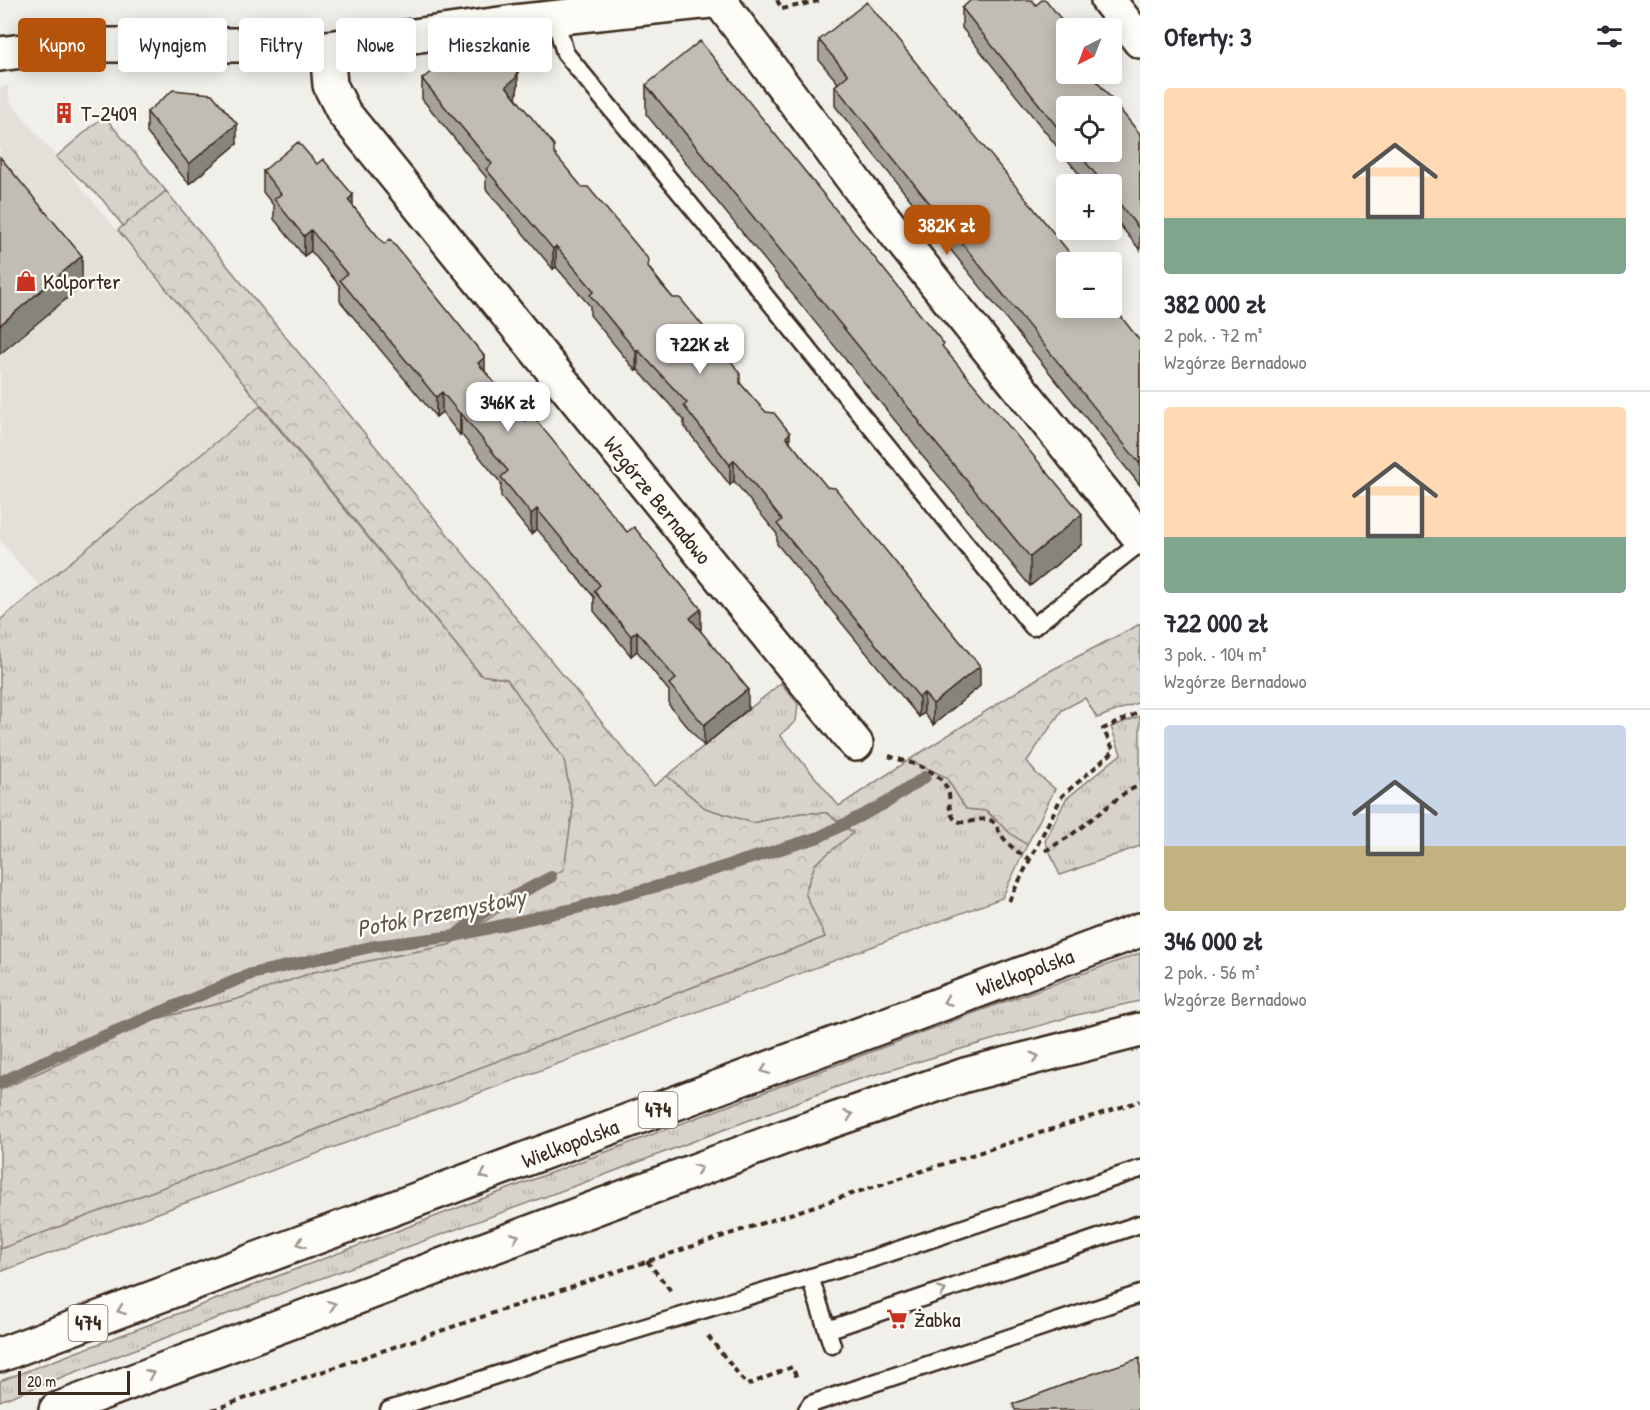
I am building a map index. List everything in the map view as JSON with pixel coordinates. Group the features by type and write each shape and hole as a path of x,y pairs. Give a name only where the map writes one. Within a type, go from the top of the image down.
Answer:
{"street":[{"path":"0,54 65,45 255,45 327,48 555,18 616,6 719,0 861,190 1140,538"},
{"path":"1108,0 1140,41"},
{"name":"Wzgórze Bernadowo","path":"327,48 330,85 344,113 856,744"},
{"name":"Wielkopolska","path":"0,1355 1140,930"},
{"path":"56,1410 793,1134 965,1075 1140,1030"}],"lane":[{"path":"555,18 565,53 1033,627 1140,543"},
{"path":"389,1410 810,1277 1140,1169"},
{"path":"810,1277 829,1338 1140,1224"},
{"path":"809,1407 1140,1294"}],"path":[{"path":"777,0 782,9 823,0"},
{"path":"1009,901 1062,796 1114,751 1103,729 1140,712"},
{"path":"856,744 926,769 938,776 944,782 949,794 952,816 966,822 984,818 994,823 1006,842 1016,852 1030,859"},
{"path":"1045,851 1070,836 1126,792 1140,785"},
{"path":"212,1410 647,1261 909,1174 1140,1101"},
{"path":"708,1337 747,1385 788,1369"}],"shaded area":[{"path":"8,85 9,100 260,406 39,586 0,541 0,88"}],"green space":[{"path":"104,116 166,191 123,226 102,199 56,157"},
{"path":"166,191 654,786 667,776 705,808 753,823 801,813 827,813 853,833 815,864 805,893 825,937 0,1249 0,1090 160,1018 238,999 314,972 449,945 564,869 573,808 564,759 507,679 481,675 118,230"},
{"path":"260,406 481,675 507,679 564,759 573,808 564,870 449,945 314,972 238,999 160,1018 0,1090 0,620"},
{"path":"1140,624 1140,702 1097,718 1085,698 1062,710 1027,761 1036,773 1055,789 1027,845 1010,833 987,811 966,809 946,777 909,760 1046,673"},
{"path":"781,683 798,704 796,721 780,735 839,806 909,760 946,777 966,809 986,811 1027,845 1002,898 0,1272 0,1249 825,937 805,893 815,864 852,832 827,813 801,813 753,823 705,808 667,776"},
{"path":"1140,716 1140,846 1060,875 1045,841 1066,799 1121,754 1111,727"},
{"path":"1140,953 1140,1001 1072,1016 850,1082 311,1282 0,1401 0,1381 971,1014"}],"building":[{"path":"971,0 1032,0 1036,5 1046,0 1060,18 1056,18 1056,84 1099,84 1109,96 1056,96 1056,126 962,8"},
{"path":"867,2 1056,236 1056,240 1059,240 1069,252 1056,252 1056,318 1122,318 1140,341 1140,464 835,86 848,75 819,40"},
{"path":"700,41 944,344 942,346 1082,514 1030,557 646,85"},
{"path":"431,72 517,72 516,78 506,86 554,145 554,153 582,187 588,187 649,260 648,267 660,283 673,298 680,298 729,358 740,374 740,383 766,412 774,413 790,433 786,437 827,487 835,488 980,666 933,704 924,693 919,697 777,524 782,520 734,460 730,465 684,406 687,403 638,350 636,351 590,295 594,291 556,246 553,249 486,169 492,164 422,79"},
{"path":"173,90 212,94 237,124 189,164 147,112"},
{"path":"1122,112 1140,134 1140,230 1122,207 1122,174 1096,174 1085,162 1122,162"},
{"path":"298,142 317,164 323,159 353,195 348,200 384,244 390,239 485,357 478,363 525,421 532,415 627,532 634,527 701,609 690,618 748,689 704,725 669,684 676,679 637,631 631,636 594,591 600,585 537,509 531,514 501,477 508,471 461,413 442,392 436,397 340,280 347,274 311,230 304,236 274,199 281,194 263,171"},
{"path":"0,157 82,256 0,325"},
{"path":"1140,1358 1140,1410 1015,1410 1013,1404"}],"waterway":[{"name":"Potok Przemysłowy","path":"0,1083 40,1063 251,974 375,946 455,936 577,908 684,879 819,837 886,803 925,777"},
{"path":"457,934 486,911 551,877"}],"place":[{"name":"T-2409","path":"64,113"},
{"name":"Kolporter","path":"26,281"},
{"name":"Żabka","path":"897,1319"}]}
